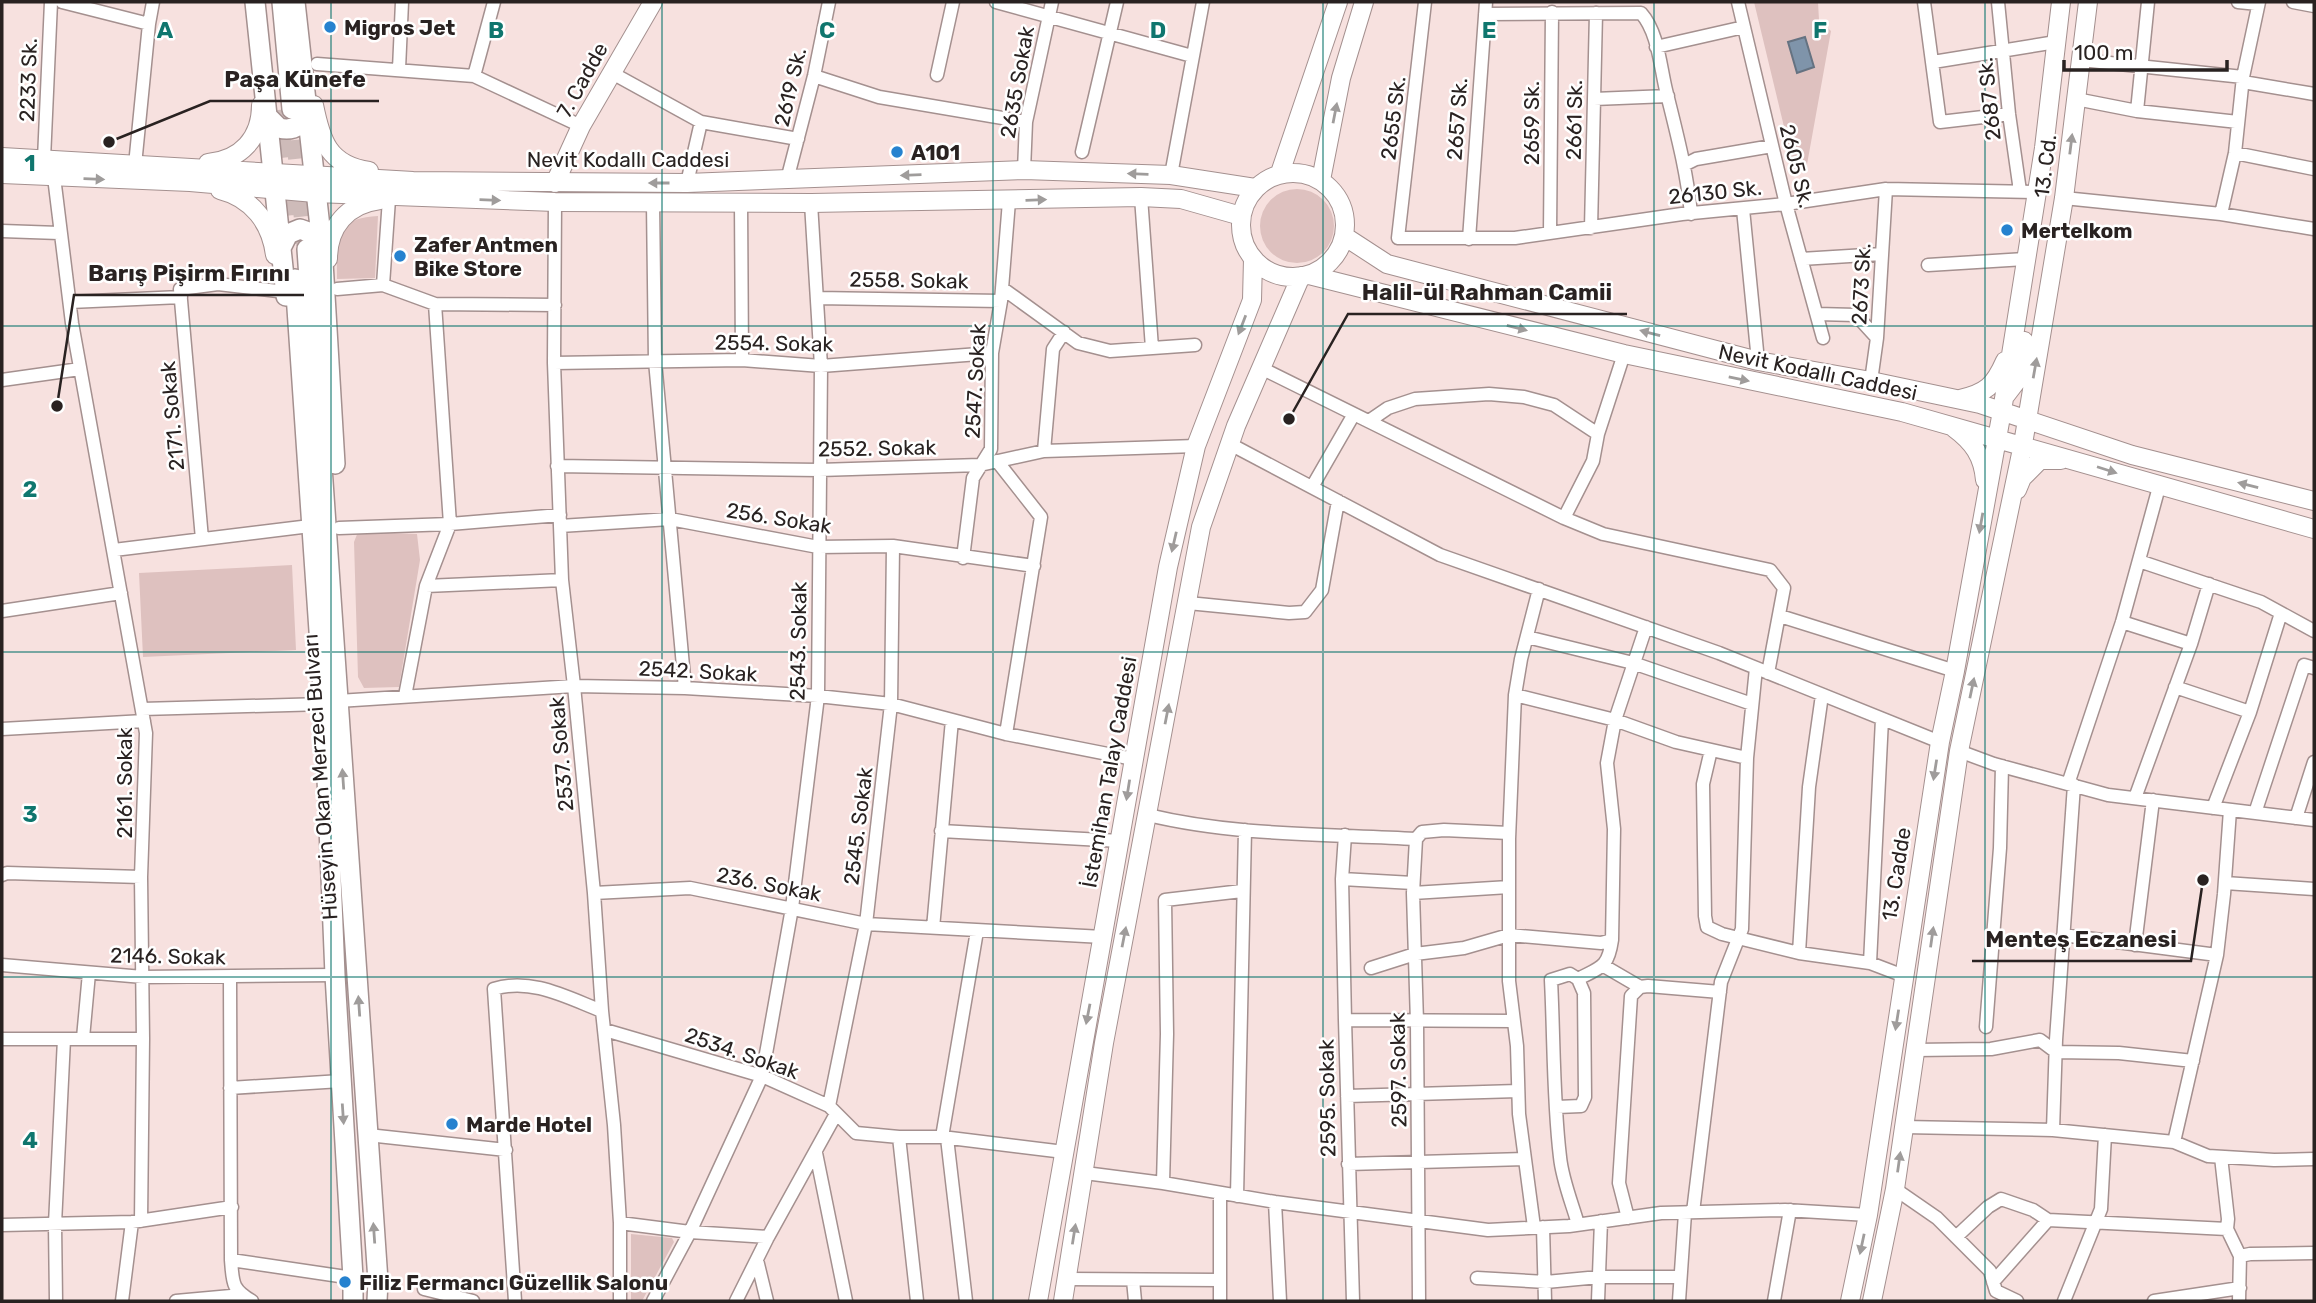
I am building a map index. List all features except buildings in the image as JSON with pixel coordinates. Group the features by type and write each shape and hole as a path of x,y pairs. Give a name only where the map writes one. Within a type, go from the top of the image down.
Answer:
{"main road":[{"path":"174,168 227,160 248,144 260,120 261,70 255,2"},
{"path":"267,2 287,111 314,184 301,248 286,289"},
{"path":"282,2 287,111 275,181 301,248 331,294"},
{"path":"295,2 310,65 320,132 332,153 352,167 417,189"},
{"path":"1280,173 1338,2"},
{"path":"1321,180 1341,78 1364,2"},
{"name":"13. Cd.","path":"1993,456 2025,260 2028,192 2061,2"},
{"name":"13. Cd.","path":"2021,452 2064,198 2088,2"},
{"name":"7. Cadde","path":"555,183 581,126 649,3"},
{"path":"287,111 310,65"},
{"path":"261,70 287,111"},
{"name":"Nevit Kodallı Caddesi","path":"2,157 174,168 275,181 417,189 555,202 811,203 1141,197 1181,199 1241,216"},
{"name":"Nevit Kodallı Caddesi","path":"417,189 555,183 787,180 1024,170 1171,175 1255,188"},
{"path":"1280,173 1308,174 1321,180 1334,191 1342,205 1346,222 1340,249 1321,269 1305,275 1278,275 1264,269 1244,246 1241,216 1246,201 1255,188 1280,173"},
{"name":"Nevit Kodallı Caddesi","path":"2,174 190,182 275,181"},
{"path":"190,182 233,194 257,211 272,236 286,289 313,678 331,702 348,668 339,528 328,249 337,223 355,207 389,200 417,189"},
{"path":"1344,236 1387,264 1758,362 1957,400 2002,405 2046,427 2132,455 2314,501"},
{"name":"Hüseyin Okan Merzeci Bulvarı","path":"301,248 331,702 368,1135 377,1301"},
{"name":"İstemihan Talay Caddesi","path":"1038,1301 1168,567 1196,446 1252,300 1253,259"},
{"name":"Nevit Kodallı Caddesi","path":"1305,275 1624,354 1905,412 1996,437 2021,452 2076,460 2159,487 2314,530"},
{"path":"1063,1301 1104,1042 1201,527 1230,444 1261,368 1305,275"},
{"path":"2002,405 2019,378 2025,330 2016,311"},
{"path":"1957,400 1982,394 1999,376 2011,348"},
{"path":"1905,412 1925,409 1962,418 1978,432"},
{"path":"1949,424 1971,441 1984,465 1986,494"},
{"path":"1872,1301 1895,1189 1959,751 2021,452"},
{"path":"2004,537 1998,518 2007,473 2021,452"},
{"name":"13. Cadde","path":"1850,1301 1868,1215 1940,742 1993,456"},
{"path":"2011,503 2022,478 2040,460 2076,460"},
{"name":"Hüseyin Okan Merzeci Bulvarı","path":"331,702 335,975 353,1301"}],"street":[{"name":"2233 Sk.","path":"44,159 51,2"},
{"path":"62,2 149,24"},
{"path":"135,165 153,2"},
{"path":"399,69 402,2"},
{"path":"474,76 494,2"},
{"name":"2619 Sk.","path":"787,180 814,76 829,2"},
{"path":"937,75 953,2"},
{"path":"996,2 1192,56"},
{"name":"2635 Sokak","path":"1024,170 1026,122 1052,2"},
{"path":"1082,152 1117,2"},
{"path":"1171,175 1203,2"},
{"name":"2655 Sk.","path":"1398,238 1425,2"},
{"name":"2605 Sk.","path":"1738,2 1786,204 1823,338"},
{"path":"1924,2 1940,122 2008,114"},
{"name":"2687 Sk.","path":"1998,2 2008,114 2028,192"},
{"path":"2137,111 2148,2"},
{"path":"2221,214 2235,153 2243,79 2259,3 2238,2"},
{"path":"2293,2 2314,6"},
{"path":"1486,8 1641,13 1649,22 1656,47 1684,165 1691,214"},
{"name":"2657 Sk.","path":"1468,239 1486,8"},
{"name":"2659 Sk.","path":"1550,233 1552,12"},
{"name":"2661 Sk.","path":"1591,228 1596,13"},
{"path":"1656,47 1744,27"},
{"path":"1933,62 2056,42"},
{"path":"2081,60 2243,79 2314,94"},
{"path":"310,65 474,76 581,126"},
{"path":"612,73 701,122 798,139"},
{"path":"814,76 879,97 1026,122"},
{"path":"1594,99 1668,96"},
{"path":"2076,99 2137,111 2238,122"},
{"path":"687,183 701,122"},
{"path":"1684,165 1696,159 1772,146"},
{"path":"2235,153 2314,169"},
{"name":"2161. Sokak","path":"54,177 59,233 80,369 146,733 141,877 144,1039 137,1222 122,1301"},
{"name":"26130 Sk.","path":"1398,238 1515,237 1886,189 2028,192"},
{"name":"2673 Sk.","path":"1871,382 1877,338 1886,189"},
{"path":"1141,197 1152,348"},
{"path":"2064,198 2221,214 2314,227"},
{"path":"383,285 389,200"},
{"name":"2547. Sokak","path":"963,558 973,478 992,449 992,353 1001,295 1009,201"},
{"name":"2537. Sokak","path":"555,202 554,363 562,580 575,686 614,1125 620,1223 620,1301"},
{"path":"741,202 742,360"},
{"path":"653,203 655,362 685,688"},
{"name":"2543. Sokak","path":"653,1301 690,1232 762,1076 792,908 818,696 821,366 811,203"},
{"path":"1743,209 1758,362"},
{"path":"2,231 59,233"},
{"path":"1801,259 1882,254"},
{"path":"1928,265 2025,260"},
{"path":"69,302 181,293 218,284 286,289"},
{"path":"331,294 383,285 435,304 555,305"},
{"name":"2171. Sokak","path":"181,293 202,539"},
{"path":"1001,295 1078,343 1110,351 1195,345"},
{"name":"2558. Sokak","path":"817,298 1001,295"},
{"path":"405,696 426,586 450,524 435,304"},
{"path":"1817,314 1856,315 1877,338"},
{"path":"1044,452 1053,349 1064,332"},
{"name":"2554. Sokak","path":"554,363 742,360 821,366 992,353"},
{"path":"1564,517 1593,461 1598,434 1624,354"},
{"path":"1261,368 1564,517 1604,534 1770,570 1784,588 1780,616 1752,704 1747,758 1742,929 1721,982 1679,1301"},
{"path":"2,380 80,369"},
{"path":"1369,421 1388,408 1415,399 1489,394 1524,397 1554,405 1598,434"},
{"path":"1311,487 1354,414"},
{"path":"1230,444 1440,555 1762,670 1940,742"},
{"name":"2552. Sokak","path":"557,466 819,470 980,465 1044,452 1196,446"},
{"path":"997,461 1041,517 1006,734"},
{"path":"2053,1130 2071,785 2122,622 2159,487"},
{"path":"1188,603 1289,613 1305,612 1322,590 1338,501"},
{"name":"256. Sokak","path":"339,528 670,519 818,547 893,547 1034,566"},
{"path":"114,550 302,527"},
{"name":"2545. Sokak","path":"736,1301 768,1237 817,1153 833,1110 866,924 891,704 893,547"},
{"path":"2138,561 2261,602 2314,631"},
{"path":"426,586 562,580"},
{"path":"2135,798 2191,644 2209,584"},
{"path":"1539,589 1515,695 1509,833 1508,981 1514,1021 1525,1159 1539,1227 1546,1282 1545,1301"},
{"path":"2,611 121,593"},
{"path":"2213,808 2250,712 2281,613"},
{"path":"1780,616 1955,671"},
{"path":"2122,622 2191,644"},
{"path":"1577,979 1604,966 1609,958 1612,940 1614,830 1608,763 1615,720 1646,627"},
{"path":"1527,637 1633,663 1752,704"},
{"path":"2255,813 2304,664 2314,668"},
{"name":"2542. Sokak","path":"2,729 143,715 405,696 575,686 685,688 818,696 891,704 1006,734 1133,760"},
{"path":"2175,687 2250,712"},
{"path":"1515,695 1615,720 1676,741 1747,758"},
{"path":"1799,953 1810,787 1822,695"},
{"path":"1870,963 1882,719"},
{"path":"933,928 951,720"},
{"path":"1712,750 1703,784 1707,927 1722,934 1799,953 1870,963 1904,976"},
{"path":"1959,751 2002,766 2108,795 2314,820"},
{"path":"2296,818 2314,762"},
{"path":"1986,1027 2000,848 2002,766"},
{"path":"2135,945 2152,800"},
{"path":"2174,1142 2217,955 2230,810"},
{"path":"1148,815 1245,830 1416,839 1422,832 1444,830 1509,833"},
{"path":"1237,1196 1245,830"},
{"path":"940,831 1120,841"},
{"path":"1345,835 1342,880 1345,1020"},
{"name":"2597. Sokak","path":"1416,839 1413,888 1419,1301"},
{"path":"2,875 141,877"},
{"path":"1342,880 1413,888 1509,887"},
{"path":"2225,883 2314,889"},
{"name":"236. Sokak","path":"594,893 690,888 866,924 1103,937"},
{"path":"1163,1183 1167,1034 1165,900 1242,891"},
{"path":"966,1301 945,1138 977,931"},
{"path":"1371,968 1415,954 1464,947 1508,935 1601,943 1612,940"},
{"path":"2063,935 2217,955"},
{"name":"2146. Sokak","path":"2,965 143,977 335,975"},
{"path":"1604,966 1640,987 1720,992"},
{"path":"83,1038 89,973"},
{"path":"1557,1107 1581,1106 1585,1097 1584,993 1577,979 1570,974 1551,980 1557,1107 1560,1159 1578,1224"},
{"path":"230,977 231,1260 233,1286 248,1300"},
{"path":"515,1301 494,989 504,986 539,987 602,1011"},
{"path":"1628,1218 1619,1183 1631,996 1640,987"},
{"name":"2595. Sokak","path":"1353,1301 1345,1020 1514,1021"},
{"name":"2534. Sokak","path":"605,1030 762,1076 833,1110 856,1133 900,1137"},
{"path":"2,1039 144,1039"},
{"path":"56,1301 55,1224 64,1039"},
{"path":"1915,1050 1991,1049 2040,1040 2056,1052 2119,1053 2193,1061"},
{"path":"230,1088 341,1082"},
{"path":"1347,1096 1518,1091"},
{"path":"1904,1127 2053,1130 2174,1142 2208,1156 2274,1160 2314,1159"},
{"path":"368,1135 506,1150"},
{"path":"2064,1301 2101,1209 2105,1135"},
{"path":"917,1301 900,1137 945,1138 1064,1152"},
{"path":"817,1153 846,1301"},
{"path":"2221,1157 2227,1229 2240,1256 2239,1301"},
{"path":"1348,1164 1525,1159"},
{"path":"1085,1173 1275,1202 1488,1230 1689,1212 1790,1210 1868,1215"},
{"path":"1895,1189 1937,1218 1990,1271 1994,1292"},
{"path":"1220,1193 1220,1301"},
{"path":"1956,1237 1987,1207 2001,1199 2034,1210 2048,1220 2227,1229"},
{"path":"1275,1202 1280,1301"},
{"path":"2,1225 137,1222 232,1207"},
{"path":"1774,1301 1790,1210"},
{"path":"1994,1292 2048,1220"},
{"path":"1598,1301 1601,1221"},
{"path":"620,1223 690,1232 768,1237"},
{"path":"2240,1256 2314,1253"},
{"path":"231,1260 353,1278"},
{"path":"757,1260 767,1301"},
{"path":"1477,1278 1546,1282 1599,1277 1680,1278"},
{"path":"1067,1279 1219,1280"},
{"path":"1133,1280 1135,1301"},
{"path":"2154,1301 2240,1288"},
{"path":"424,1289 473,1301"},
{"path":"1994,1292 2017,1301"},
{"path":"181,1301 248,1300"}],"shaded area":[{"path":"1754,2 1818,2 1819,20 1831,31 1806,170 1792,160"},
{"path":"1297,189 1311,192 1323,200 1331,212 1334,226 1331,240 1323,252 1311,260 1297,263 1283,260 1271,252 1263,240 1260,226 1263,212 1271,200 1283,192"},
{"path":"378,216 375,278 337,279 338,244 345,227 363,218"},
{"path":"358,532 417,534 420,560 399,687 364,688 358,677 354,542"},
{"path":"292,565 296,650 143,657 139,573"},
{"path":"631,1234 672,1238 674,1242 642,1301 631,1301"}],"water":[{"path":"1805,37 1814,67 1797,73 1788,42"}],"tunnel":[{"path":"278,110 293,251"},
{"path":"293,111 306,245"}],"place":[{"name":"Migros Jet","path":"330,27"},
{"name":"Paşa Künefe","path":"109,142"},
{"name":"A101","path":"897,152"},
{"name":"Mertelkom","path":"2007,230"},
{"name":"Zafer Antmen Bike Store","path":"400,256"},
{"name":"Barış Pişirm Fırını","path":"57,406"},
{"name":"Halil-ül Rahman Camii","path":"1289,419"},
{"name":"Menteş Eczanesi","path":"2203,880"},
{"name":"Marde Hotel","path":"452,1124"},
{"name":"Filiz Fermancı Güzellik Salonu","path":"345,1282"}]}
